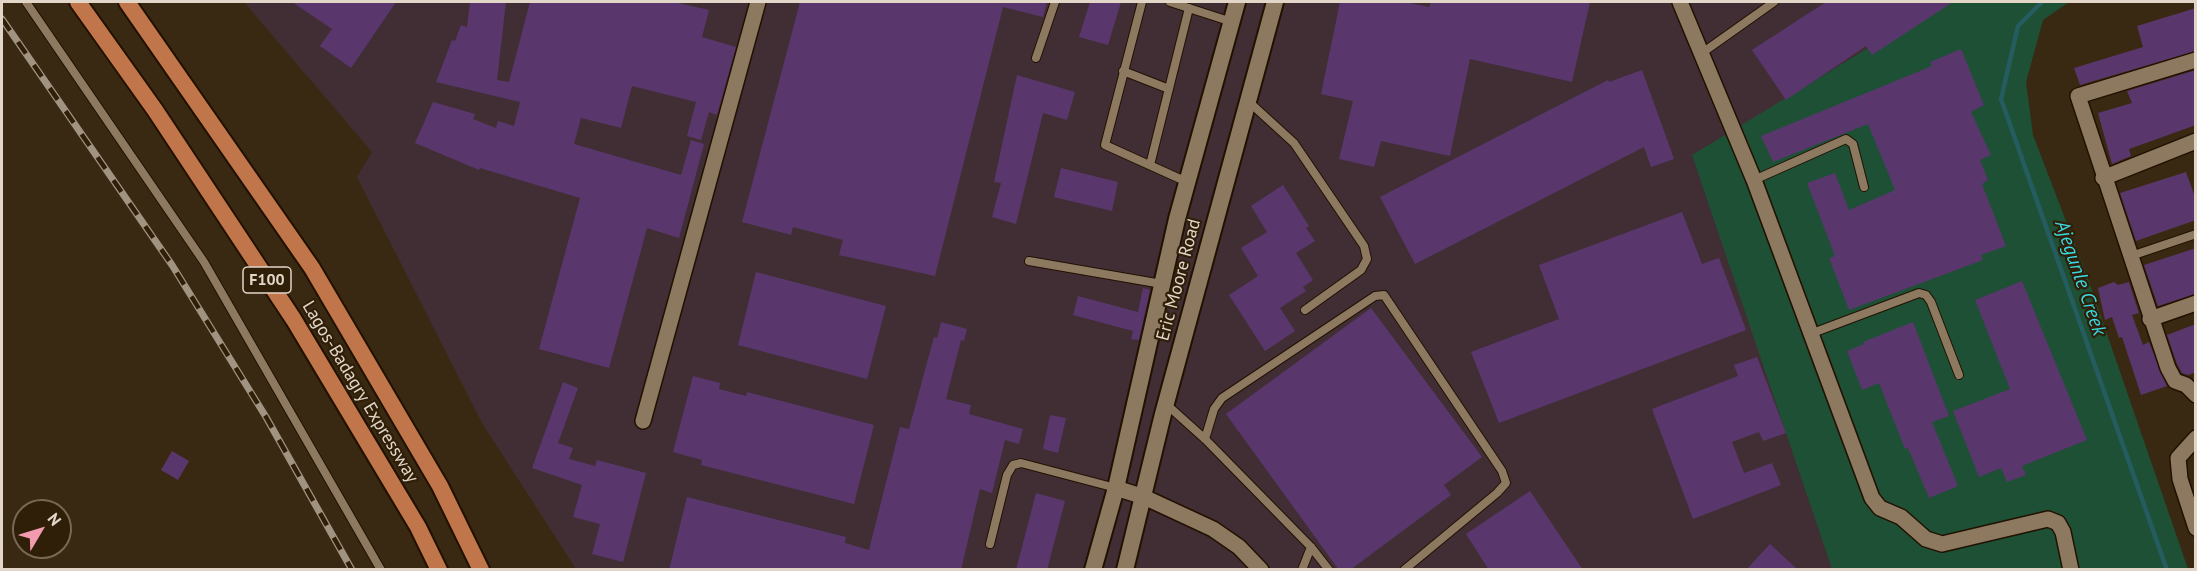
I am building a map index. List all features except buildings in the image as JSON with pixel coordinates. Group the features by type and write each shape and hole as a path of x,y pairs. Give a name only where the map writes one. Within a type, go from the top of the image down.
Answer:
{"highway":[{"name":"Lagos-Badagry Expressway","path":"78,2 155,110 294,320 418,527 439,570"},
{"name":"Lagos-Badagry Expressway","path":"127,2 312,268 440,486 481,570"}],"street":[{"path":"643,421 758,2"},
{"name":"Eric Moore Road","path":"1093,570 1116,488 1161,284 1238,2"},
{"name":"Eric Moore Road","path":"1125,570 1246,100 1275,2"},
{"path":"1680,2 1754,180 1872,498 1880,508 1901,517 1926,539 1942,544 2048,519 2058,523 2063,532 2071,570"},
{"path":"2196,60 2090,95 2078,96 2150,319 2172,377 2175,381 2186,385 2196,396"},
{"path":"2103,178 2196,141"},
{"path":"2150,319 2196,303"},
{"path":"2196,438 2178,458 2180,479 2196,528"},
{"path":"1116,488 1144,497 1213,529 1239,547 1261,570"}],"lane":[{"path":"26,2 204,262 381,570"},
{"path":"1036,58 1055,2"},
{"path":"1142,2 1105,145 1188,182"},
{"path":"1170,2 1232,22"},
{"path":"1702,53 1774,2"},
{"path":"1150,165 1189,8"},
{"path":"1123,71 1169,89"},
{"path":"1246,100 1294,143 1364,246 1366,259 1361,270 1305,310"},
{"path":"1754,180 1846,139 1852,144 1864,187"},
{"path":"2131,256 2196,234"},
{"path":"1029,261 1161,284"},
{"path":"1810,334 1919,293 1926,295 1931,302 1959,375"},
{"path":"1205,439 1214,409 1222,399 1376,296 1384,296 1502,471 1506,483 1404,570"},
{"path":"1166,404 1205,439 1311,547 1329,570"},
{"path":"990,544 1007,475 1013,465 1021,463 1116,488"},
{"path":"1302,570 1311,547"}],"shaded area":[{"path":"244,2 2054,2 2029,28 1991,167 2139,569 576,569 482,423 357,177 372,152"}],"green space":[{"path":"1944,2 2069,2 2043,20 2026,82 2033,135 2087,276 2188,569 1832,569 1692,155"}],"waterway":[{"name":"Ajegunle Creek","path":"2042,2 2018,26 2001,99 2167,570"}],"railway":[{"path":"2,19 172,265 266,417 352,570"}]}
